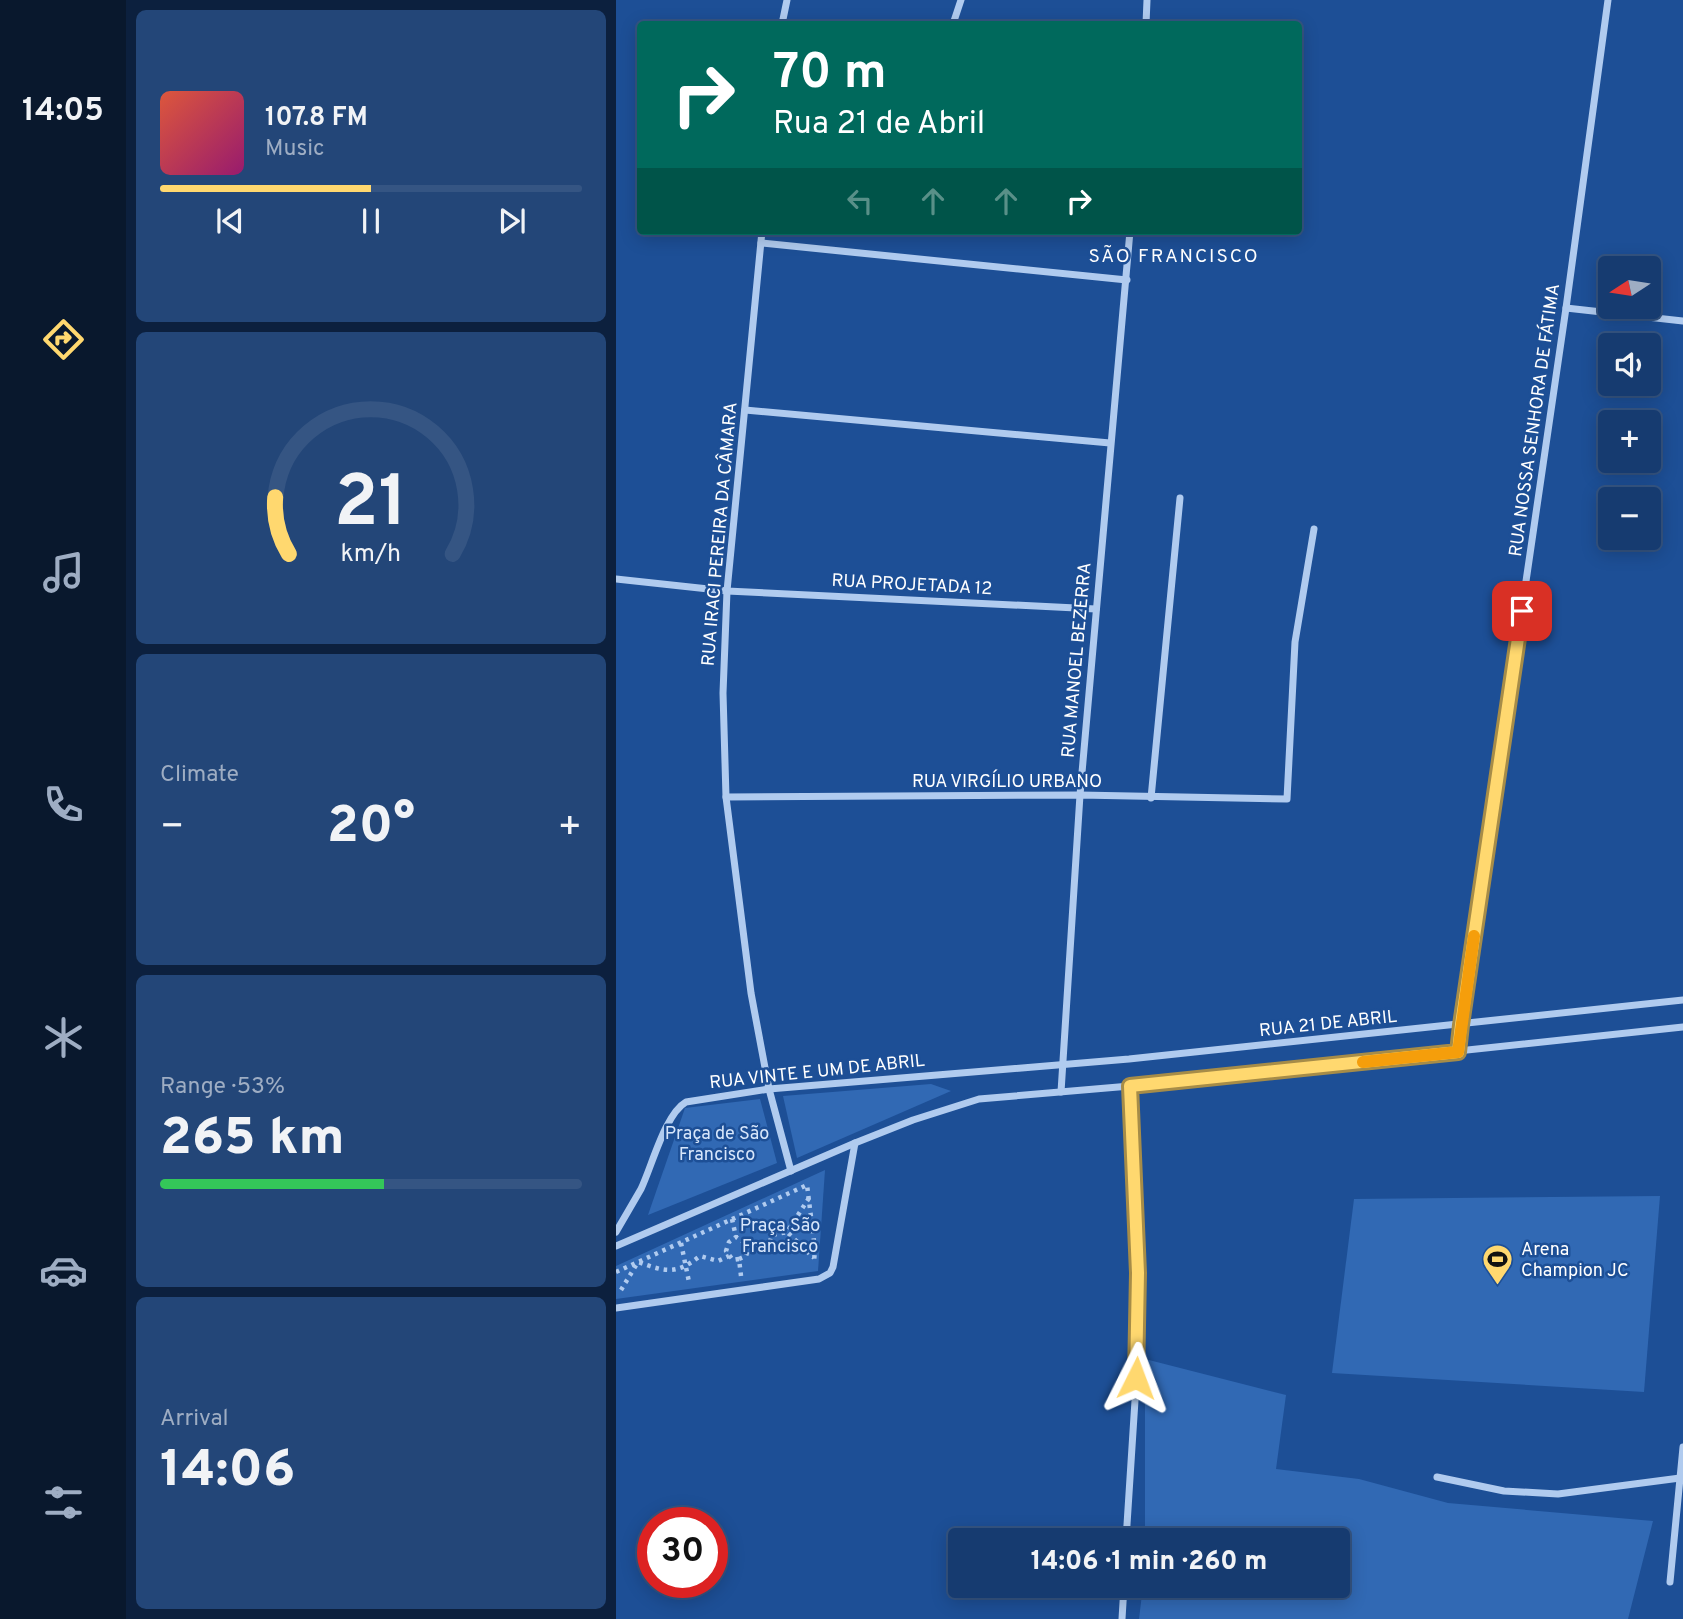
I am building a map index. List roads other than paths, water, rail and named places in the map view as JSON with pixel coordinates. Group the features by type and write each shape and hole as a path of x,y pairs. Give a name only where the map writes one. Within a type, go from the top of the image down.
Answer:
{"street":[{"path":"783,21 787,0"},
{"path":"954,21 961,0"},
{"path":"1146,21 1147,0"},
{"name":"RUA NOSSA SENHORA DE FÁTIMA","path":"1458,1052 1608,0"},
{"name":"RUA IRACI PEREIRA DA CÂMARA","path":"762,235 727,591 723,693 726,797 751,993 769,1089 791,1171"},
{"name":"RUA MANOEL BEZERRA","path":"1060,1092 1080,795 1130,235"},
{"path":"761,243 1127,280"},
{"path":"1566,308 1683,321"},
{"path":"745,410 1110,443"},
{"path":"1151,798 1180,498"},
{"name":"RUA VIRGÍLIO URBANO","path":"726,797 1080,795 1287,799 1295,642 1314,529"},
{"name":"RUA PROJETADA 12","path":"616,579 727,591 1096,609"},
{"name":"RUA 21 DE ABRIL","path":"975,1073 1683,1000"},
{"path":"616,1246 855,1143 913,1120 979,1099 1130,1086 1683,1027"},
{"name":"RUA VINTE E UM DE ABRIL","path":"616,1232 654,1160 665,1127 679,1105 769,1089 914,1075 975,1073"},
{"path":"1127,1528 1138,1327 1130,1086"},
{"path":"616,1308 819,1279 830,1273 855,1143"},
{"path":"1670,1582 1683,1447"},
{"path":"1437,1477 1504,1492 1558,1494 1680,1478"},
{"path":"1122,1619 1123,1598"}],"place":[{"name":"Arena Champion JC","path":"1498,1286"}],"district":[{"name":"SÃO FRANCISCO","path":"1174,255"}],"park label":[{"name":"Praça de São Francisco","path":"717,1143"},
{"name":"Praça São Francisco","path":"780,1235"}]}
